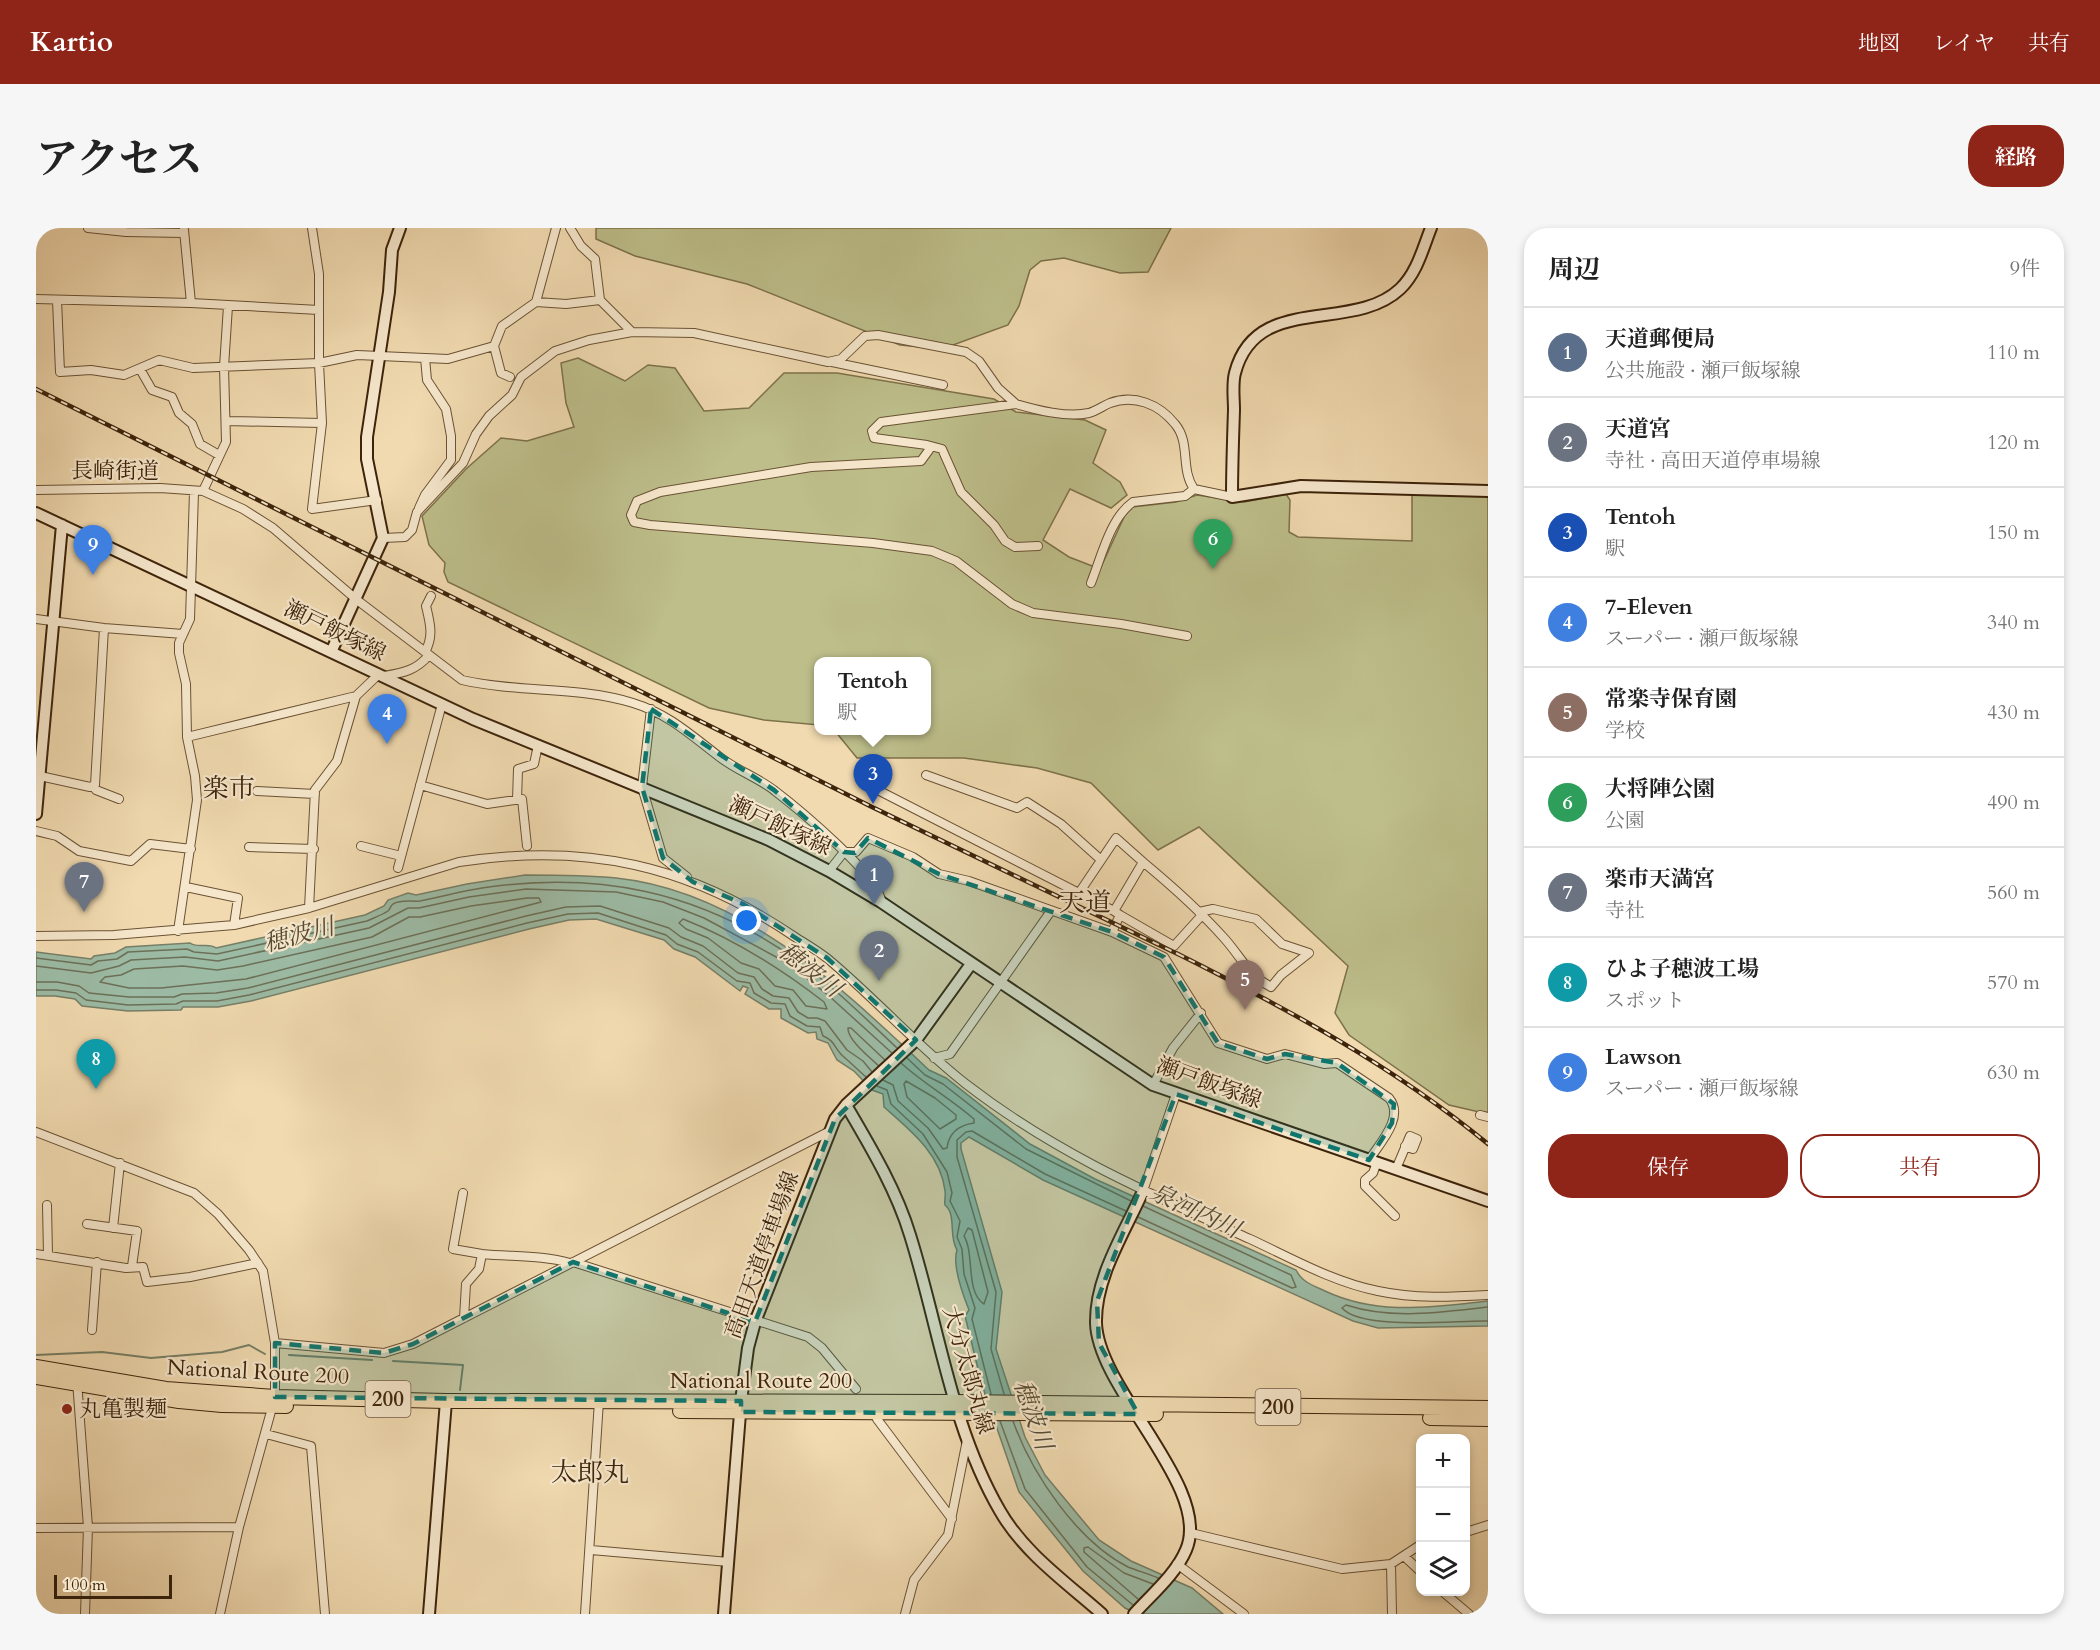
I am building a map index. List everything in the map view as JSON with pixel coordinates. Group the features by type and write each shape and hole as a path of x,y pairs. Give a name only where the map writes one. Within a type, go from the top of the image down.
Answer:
{"highway":[{"name":"National Route 200","path":"36,1367 77,1378"},
{"name":"National Route 200","path":"36,1377 77,1378 274,1401 446,1405 1067,1409 1488,1408"},
{"name":"National Route 200","path":"1135,1409 1488,1419"}],"main road":[{"path":"332,650 357,600 383,538 367,459 367,437 380,356 392,250 400,228"},
{"path":"1431,228 1414,270 1402,287 1388,299 1352,311 1284,321 1269,328 1250,343 1234,375 1232,496 1301,486 1488,490"},
{"name":"瀬戸飯塚線","path":"36,513 332,650 442,704 769,840 829,871 880,902 1153,1085 1488,1201"},
{"path":"36,814 62,525"},
{"name":"高田天道停車場線","path":"724,1614 747,1348 755,1322 828,1132 848,1103 914,1042 970,963"},
{"name":"大分太郎丸線","path":"848,1103 882,1167 910,1234 981,1476 1001,1513 1029,1548 1102,1614"},
{"path":"1134,1614 1177,1564 1186,1551 1191,1533 1188,1506 1135,1409 1116,1381 1099,1343 1096,1324 1101,1284 1143,1191"},
{"path":"429,1614 446,1405"}],"street":[{"path":"88,228 126,232 184,230 191,303"},
{"path":"312,228 319,274 322,423 312,508 377,500"},
{"path":"536,302 556,228"},
{"path":"570,228 581,246 595,258 600,300 632,332"},
{"path":"36,299 191,303 319,310"},
{"path":"57,300 60,372 91,370 124,375 159,360 193,368 224,368 319,363 357,355 448,359 494,346"},
{"path":"510,377 501,373 494,346 502,326 536,302 566,304 600,300"},
{"path":"178,931 179,910 186,887 197,800 187,737 186,684 179,653 183,634 190,619 190,585 199,491 226,442 224,368 228,306"},
{"path":"417,512 463,463 476,434 489,416 512,395 521,377 555,351 589,340 632,332 694,333 943,385"},
{"path":"828,362 841,359 865,336 878,335 966,352 979,361 998,388 1016,404"},
{"path":"383,538 405,537 412,530 424,495 451,460 451,436 446,409 427,380 425,358"},
{"path":"140,369 152,390 172,397 177,410 192,424 200,444 219,455"},
{"path":"1038,546 1015,547 1005,541 994,525 961,492 942,449 927,445 879,441 874,438 872,431 881,423 1016,404 1072,413 1089,413 1112,402 1131,399 1147,402 1175,423 1181,433 1188,481 1194,489 1200,492 1232,496"},
{"path":"226,421 322,423"},
{"path":"927,445 929,450 921,461 811,467 646,496 637,501 631,515 634,522 650,525 873,543 932,551 956,561 969,574 1012,604 1033,613 1121,624 1187,636"},
{"name":"長崎街道","path":"36,490 160,488 199,491 243,509 273,528 357,600 462,680 482,684 590,693 651,709 678,722 720,758 774,790 844,852 878,888 880,902"},
{"path":"1091,583 1112,530 1126,507 1133,502 1185,496 1194,489"},
{"path":"187,737 356,696 382,675 418,667 427,653 432,632 426,606 431,596"},
{"path":"36,619 104,628 183,634"},
{"path":"93,786 95,785 104,628"},
{"path":"309,908 314,849 315,790 337,761 356,696"},
{"path":"398,868 442,704"},
{"path":"651,709 642,788 663,858 693,882"},
{"path":"517,800 518,769 534,764 538,745"},
{"path":"39,773 93,786 96,790 119,799"},
{"path":"926,775 1017,808 1027,802 1061,824 1100,859"},
{"path":"866,784 1079,893 1174,946 1201,914 1213,909 1256,919 1282,944 1309,953 1281,975 1272,987 1254,978 1224,938 1201,914 1116,838 1079,893"},
{"path":"420,785 487,804 522,799 527,846"},
{"path":"257,791 315,794"},
{"path":"36,831 57,836 79,851 131,861 150,844 191,849"},
{"path":"829,871 844,852 856,852 868,838 913,857 939,874 969,880 1112,932 1164,957 1218,1043 1267,1059 1285,1054 1324,1064 1337,1063 1389,1098 1394,1104 1392,1124 1373,1161 1373,1173 1365,1179 1365,1186 1395,1216"},
{"path":"361,846 401,856"},
{"path":"249,847 314,849"},
{"path":"36,936 114,935 234,925 309,908 448,865 487,858 548,854 617,860 693,882 743,904 827,958 914,1042 1018,1123 1069,1154 1143,1191 1358,1286 1426,1297 1488,1295"},
{"path":"1112,932 1117,913 1143,862"},
{"path":"186,887 238,898 234,925"},
{"path":"934,1058 950,1054 1051,911"},
{"path":"1153,1085 1173,1048 1201,1013"},
{"path":"1143,1191 1176,1094"},
{"path":"36,1132 194,1193 218,1214 258,1263 267,1284 275,1343 274,1401 238,1527 220,1614"},
{"path":"275,1343 384,1353 413,1344 828,1132"},
{"path":"1396,1169 1406,1146"},
{"path":"113,1228 120,1163"},
{"path":"463,1193 453,1249 532,1259 543,1256 572,1263 755,1322 767,1322 808,1337 822,1348 856,1389"},
{"path":"47,1205 48,1255"},
{"path":"87,1224 137,1232 132,1266"},
{"path":"36,1254 146,1269 147,1282 190,1277 258,1263"},
{"path":"464,1318 466,1284 479,1269 482,1254"},
{"path":"92,1330 97,1262"},
{"path":"77,1378 88,1527 85,1614"},
{"path":"585,1614 599,1406"},
{"path":"876,1419 952,1519"},
{"path":"266,1434 311,1446 325,1614"},
{"path":"906,1614 914,1580 941,1547 952,1519 968,1438"},
{"path":"1470,1531 1488,1525"},
{"path":"36,1528 238,1527"},
{"path":"1191,1533 1342,1569 1391,1564 1416,1548"},
{"path":"591,1550 729,1562"},
{"path":"1404,1557 1416,1568"},
{"path":"1177,1564 1244,1614"},
{"path":"1391,1564 1392,1614"},
{"path":"1448,1596 1469,1614"}],"highlighted area":[{"path":"651,709 774,790 844,852 855,853 868,838 939,874 1112,932 1164,957 1218,1043 1267,1059 1285,1054 1337,1063 1394,1104 1392,1123 1369,1160 1176,1094 1097,1301 1099,1343 1138,1414 741,1412 741,1401 275,1397 275,1343 384,1353 413,1344 573,1262 755,1322 835,1119 916,1040 827,958 743,904 693,882 663,858 642,787"}],"shaded area":[{"path":"596,228 1171,228 1148,272 1120,273 1064,258 1041,261 1030,270 1019,306 1008,325 942,349 900,345 747,284 635,256 596,239"},
{"path":"578,358 625,381 648,365 675,368 704,411 749,408 784,373 837,373 994,399 1016,412 1085,420 1106,430 1093,463 1120,482 1127,495 1111,508 1070,489 1043,540 1069,557 1100,569 1125,515 1132,507 1176,502 1197,495 1244,502 1286,494 1290,500 1289,532 1298,537 1412,541 1412,493 1488,495 1488,1114 1449,1105 1349,1035 1335,1013 1348,966 1199,827 1158,850 1091,783 1037,768 964,758 857,758 838,735 931,735 931,657 814,657 814,725 764,720 709,708 448,582 444,572 445,563 429,545 422,516 466,469 501,438 527,441 574,427 566,403 561,363"}],"water":[{"name":"穂波川","path":"525,875 616,878 662,887 706,902 747,923 787,948 861,1007 929,1070 946,1078 1030,1144 1095,1179 1296,1270 1304,1280 1312,1285 1345,1299 1385,1307 1405,1308 1488,1301 1488,1326 1378,1328 1353,1321 1043,1180 969,1137 961,1143 1002,1292 996,1349 1025,1437 1045,1475 1099,1540 1131,1561 1192,1588 1223,1614 1138,1614 1125,1608 1083,1571 1019,1492 982,1385 965,1316 969,1310 957,1272 957,1250 953,1238 951,1214 945,1205 942,1178 931,1154 914,1134 884,1107 883,1094 872,1090 854,1071 837,1060 828,1043 817,1039 816,1032 808,1033 781,1018 781,1009 769,1009 745,994 748,988 743,986 740,991 695,957 674,949 664,940 596,919 569,920 251,1001 218,1007 128,1011 82,1006 75,999 36,996 36,952 91,959 94,956 115,953 126,947 190,943 216,948 365,915 384,906 388,900 408,893 416,895"}],"waterway":[{"path":"36,1355 102,1352 151,1358 222,1352 249,1345 265,1354"},
{"path":"289,1355 372,1360"},
{"path":"393,1361 463,1365 460,1390"}],"railway":[{"path":"36,389 872,807 1184,957"},
{"path":"1176,953 1338,1040 1415,1089 1488,1144"}],"place":[{"name":"大将陣公園","path":"1213,569"},
{"name":"Lawson","path":"93,575"},
{"name":"7-Eleven","path":"387,744"},
{"name":"Tentoh","path":"873,804"},
{"name":"天道郵便局","path":"874,905"},
{"name":"楽市天満宮","path":"84,912"},
{"name":"天道宮","path":"879,981"},
{"name":"常楽寺保育園","path":"1245,1010"},
{"name":"ひよ子穂波工場","path":"96,1089"},
{"name":"丸亀製麺","path":"67,1409"}],"district":[{"name":"楽市","path":"229,788"},
{"name":"天道","path":"1085,902"},
{"name":"太郎丸","path":"590,1472"}],"water label":[{"name":"泉河内川","path":"1195,1211"}]}
